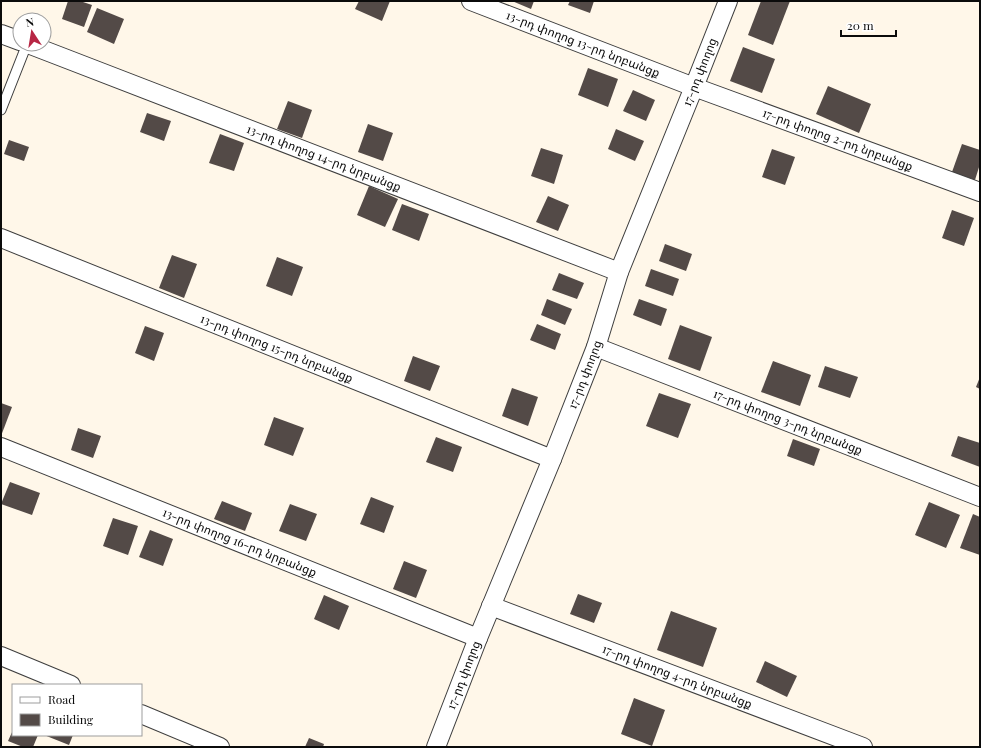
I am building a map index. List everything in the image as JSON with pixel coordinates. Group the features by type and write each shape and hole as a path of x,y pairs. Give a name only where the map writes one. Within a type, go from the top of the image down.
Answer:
{"street":[{"name":"13-րդ փողոց 13-րդ նրբանցք","path":"471,1 694,87"},
{"name":"17-րդ փողոց","path":"436,747 478,638 552,459 596,346 619,272 728,1"},
{"path":"1,34 12,38"},
{"name":"13-րդ փողոց 14-րդ նրբանցք","path":"48,52 619,272"},
{"name":"17-րդ փողոց 2-րդ նրբանցք","path":"694,87 980,192"},
{"name":"13-րդ փողոց 15-րդ նրբանցք","path":"1,238 552,459"},
{"name":"17-րդ փողոց 3-րդ նրբանցք","path":"596,346 980,497"},
{"name":"13-րդ փողոց 16-րդ նրբանցք","path":"1,447 478,638"},
{"name":"17-րդ փողոց 4-րդ նրբանցք","path":"491,606 863,747"},
{"path":"1,656 69,684"},
{"path":"142,714 220,747"}],"lane":[{"path":"1,110 24,52"}],"building":[{"path":"68,1 80,1 92,5 84,27 62,19"},
{"path":"359,1 390,1 382,21 355,9"},
{"path":"512,1 534,1 531,9"},
{"path":"570,1 594,1 590,13 568,5"},
{"path":"761,1 790,1 773,45 748,35"},
{"path":"97,8 124,19 114,44 87,32"},
{"path":"743,47 775,59 762,93 730,81"},
{"path":"588,68 618,79 608,107 578,95"},
{"path":"828,86 871,104 859,133 816,114"},
{"path":"633,90 655,100 646,121 623,111"},
{"path":"288,101 312,110 302,138 277,129"},
{"path":"147,113 171,121 164,141 140,132"},
{"path":"368,124 393,133 383,161 358,152"},
{"path":"616,129 644,141 635,161 608,149"},
{"path":"220,134 244,143 234,171 209,163"},
{"path":"9,140 29,147 24,161 4,154"},
{"path":"962,144 980,150 980,164 975,180 952,172"},
{"path":"541,148 563,155 554,184 531,176"},
{"path":"772,149 795,157 785,185 762,177"},
{"path":"369,186 398,199 385,227 357,215"},
{"path":"548,196 569,205 558,231 536,222"},
{"path":"402,204 429,214 419,241 392,230"},
{"path":"952,210 974,218 964,246 942,238"},
{"path":"665,244 692,254 686,271 659,261"},
{"path":"172,255 197,264 184,298 159,288"},
{"path":"277,257 303,267 292,296 266,286"},
{"path":"651,269 679,279 673,296 645,286"},
{"path":"559,273 584,283 577,299 552,290"},
{"path":"547,299 572,309 565,325 541,315"},
{"path":"639,299 667,309 661,326 633,315"},
{"path":"537,324 561,334 555,350 530,340"},
{"path":"680,325 712,337 700,371 668,359"},
{"path":"145,326 164,333 154,361 135,353"},
{"path":"413,356 440,366 430,391 404,381"},
{"path":"773,361 811,375 800,406 761,392"},
{"path":"825,366 858,377 850,398 818,387"},
{"path":"980,377 980,389 976,387"},
{"path":"512,388 538,397 528,426 502,416"},
{"path":"659,393 691,404 678,438 646,426"},
{"path":"1,403 12,407 1,436"},
{"path":"274,417 304,428 293,456 264,445"},
{"path":"78,428 101,436 93,458 71,450"},
{"path":"958,436 980,443 980,467 951,456"},
{"path":"436,437 462,447 453,472 426,462"},
{"path":"793,439 820,449 814,466 787,456"},
{"path":"10,482 40,493 32,515 1,504"},
{"path":"371,497 394,506 384,533 360,524"},
{"path":"222,501 252,513 245,531 214,519"},
{"path":"929,502 960,515 946,548 915,535"},
{"path":"290,504 317,514 306,541 279,531"},
{"path":"973,514 980,517 980,555 960,548"},
{"path":"113,518 138,526 128,555 103,546"},
{"path":"150,530 173,539 163,566 139,557"},
{"path":"404,561 427,570 416,598 393,589"},
{"path":"578,594 602,603 594,623 570,614"},
{"path":"324,595 349,606 339,630 314,619"},
{"path":"671,611 717,628 703,667 657,650"},
{"path":"765,661 797,676 787,697 756,682"},
{"path":"634,698 665,710 652,746 621,734"},
{"path":"12,732 12,736 38,736 33,747 23,747 8,741"},
{"path":"46,736 73,736 69,745"},
{"path":"309,738 324,744 323,747 305,747"}]}
